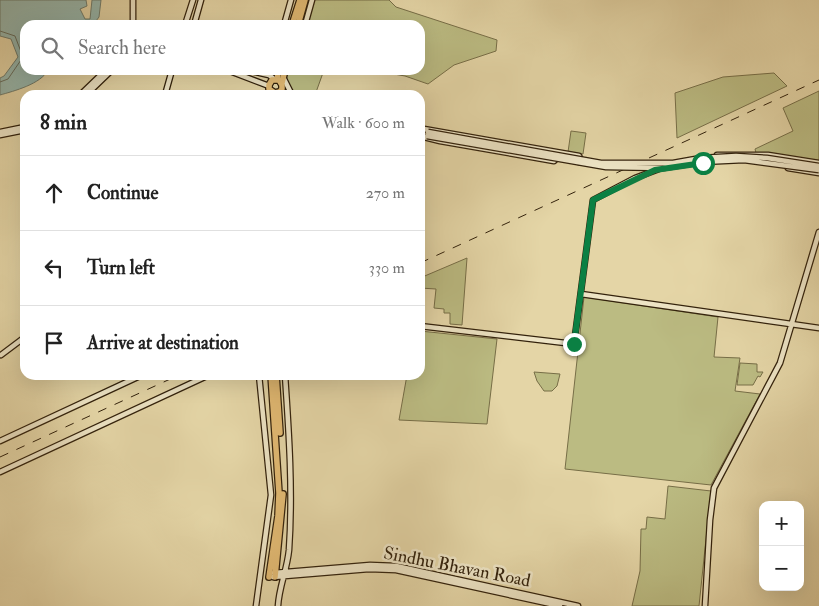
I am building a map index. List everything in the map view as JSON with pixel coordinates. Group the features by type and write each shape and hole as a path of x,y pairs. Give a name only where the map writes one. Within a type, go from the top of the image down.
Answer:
{"highway":[{"path":"294,20 300,0"},
{"path":"300,20 306,0"},
{"path":"270,90 271,81 280,87"},
{"path":"271,380 280,516"},
{"path":"272,575 280,516 282,465 276,380"}],"street":[{"path":"133,0 133,20"},
{"path":"187,20 193,0"},
{"path":"195,20 201,0"},
{"path":"286,20 292,0"},
{"path":"306,20 312,0"},
{"path":"85,90 101,75"},
{"path":"91,90 107,75"},
{"path":"166,90 171,75"},
{"path":"238,75 270,90"},
{"path":"257,75 280,87"},
{"path":"425,129 579,156 580,158 578,164 440,142 425,138"},
{"path":"0,133 20,130"},
{"path":"427,134 601,162 673,163 701,158 736,156 819,165"},
{"path":"427,134 606,167 663,168 702,162 739,160 768,162 819,172"},
{"path":"555,152 555,160"},
{"path":"663,168 669,163 678,161 728,154 768,155 819,165"},
{"path":"425,327 574,344 593,200 635,178 663,168 729,162 819,172"},
{"path":"705,606 710,520 714,488 780,363 819,232"},
{"path":"581,294 819,328"},
{"path":"1,355 20,341"},
{"path":"0,441 131,380"},
{"path":"0,472 199,380"},
{"path":"256,606 271,494 260,380"},
{"path":"278,606 279,591 285,575 288,552 291,495 285,380"},
{"name":"Sindhu Bhavan Road","path":"285,575 370,565 396,566 578,606"},
{"name":"Sindhu Bhavan Road","path":"272,575 369,569 396,570 560,606"}],"green space":[{"path":"313,0 389,0 396,7 497,40 496,51 454,65 428,84 399,75 425,75 425,20 306,20"},
{"path":"774,73 787,86 677,138 675,93 723,77"},
{"path":"286,75 322,75 317,90 293,90 289,87"},
{"path":"819,91 819,163 756,153 755,149 793,131 783,108"},
{"path":"571,131 586,133 583,154 568,152"},
{"path":"467,258 462,325 450,324 450,313 444,313 444,309 434,308 436,289 425,288 425,276"},
{"path":"584,297 718,317 714,357 740,358 735,391 760,394 711,485 565,469"},
{"path":"425,332 497,339 487,424 399,420 406,380 425,380"},
{"path":"740,363 757,364 757,372 763,372 760,377 758,376 753,385 737,385"},
{"path":"534,372 560,374 557,386 552,391 544,391 537,381"},
{"path":"668,486 711,491 699,606 632,606 640,571 641,529 646,529 647,517 665,519"}],"water":[{"path":"0,0 86,0 87,6 80,9 85,19 90,19 92,0 101,0 99,17 97,20 20,20 20,75 45,75 33,83 0,95 0,78 4,76 18,57 11,39 0,36"}],"railway":[{"path":"425,261 819,80"},
{"path":"0,457 168,380"}],"route":[{"path":"574,344 593,200 635,178 655,170 703,163"}]}
